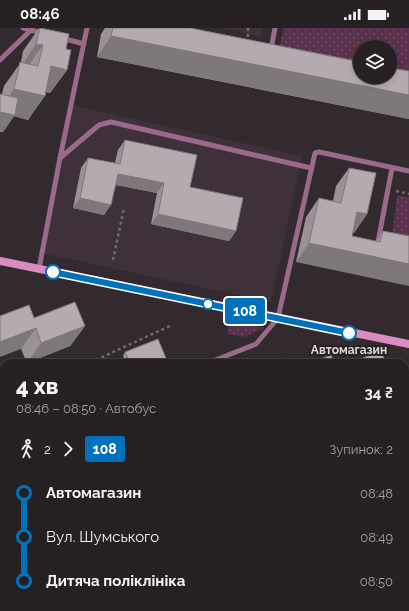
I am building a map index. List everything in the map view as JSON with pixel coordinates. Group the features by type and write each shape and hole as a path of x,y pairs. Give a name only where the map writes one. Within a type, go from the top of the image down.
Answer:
{"street":[{"path":"0,261 409,344"}],"lane":[{"path":"23,28 46,34"},
{"path":"39,269 87,28"},
{"path":"271,49 275,28"},
{"path":"0,60 31,30"},
{"path":"53,36 84,44"},
{"path":"248,44 278,51"},
{"path":"60,158 99,125 111,122 311,168"},
{"path":"218,359 256,344 278,318 314,155 319,152 409,172"},
{"path":"384,246 377,244 392,168"}],"path":[{"path":"248,28 248,44"},
{"path":"388,189 409,194"},
{"path":"113,260 124,208"},
{"path":"98,359 170,326"}],"shaded area":[{"path":"222,28 263,28 261,37"},
{"path":"284,28 409,28 409,74 397,71 397,40 353,40 353,63 279,49"},
{"path":"70,105 302,156 271,302 41,253"},
{"path":"397,195 409,197 409,241 392,237"},
{"path":"230,321 264,328 244,337 227,334"}],"building":[{"path":"40,28 69,34 66,49 71,50 67,70 51,66 45,96 14,89 20,62 38,66 43,45 36,44"},
{"path":"113,28 190,28 353,61 353,84 111,36"},
{"path":"397,69 409,71 409,95 353,84 397,84"},
{"path":"0,94 18,98 15,115 0,112"},
{"path":"125,140 197,155 190,187 243,198 236,231 158,214 164,183 118,174 111,205 80,198 88,158 120,164"},
{"path":"349,168 376,173 367,214 357,212 352,236 380,242 383,231 409,236 409,264 309,243 319,198 341,203"},
{"path":"75,302 85,326 41,343 36,328 0,342 0,316 29,305 34,318"},
{"path":"158,339 166,359 128,359 125,352"},
{"path":"381,351 384,359 360,359"},
{"path":"331,355 332,359 321,359"}],"bus line":[{"name":"108","path":"53,272 349,333"}],"place":[{"name":"Автомагазин","path":"349,333"}]}
